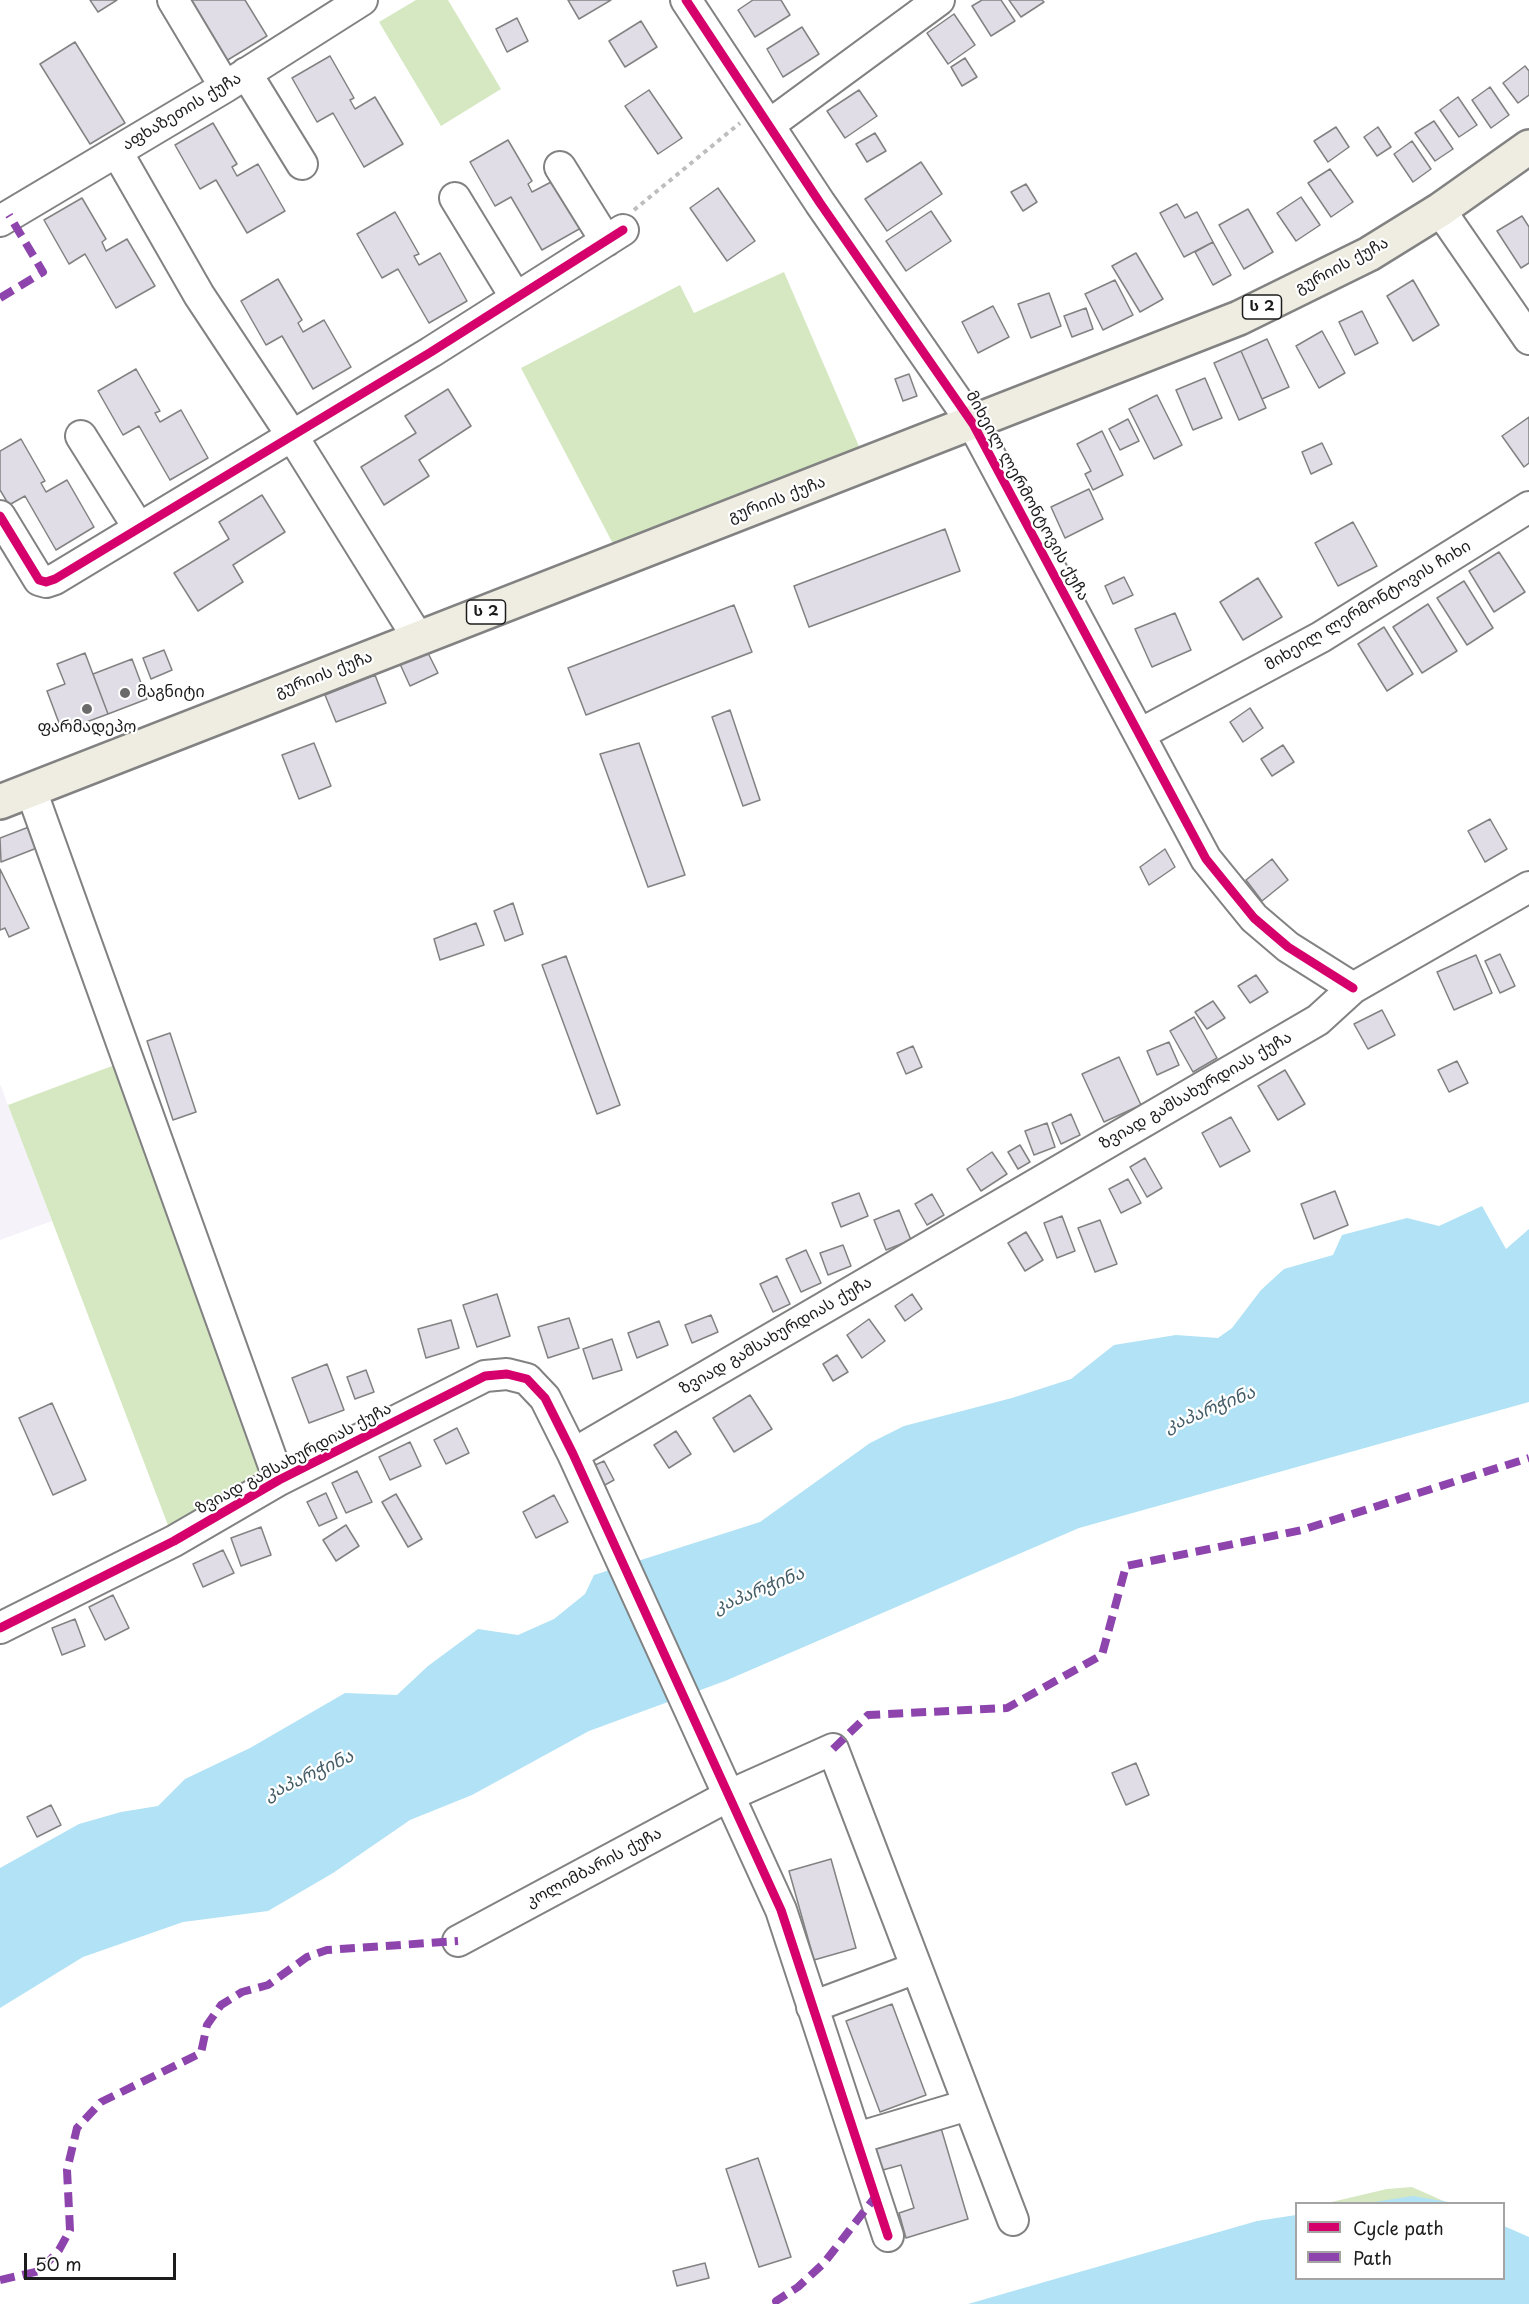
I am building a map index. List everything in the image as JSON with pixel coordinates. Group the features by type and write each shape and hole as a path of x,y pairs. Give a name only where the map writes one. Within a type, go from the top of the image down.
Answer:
{"highway":[{"name":"გურიის ქუჩა","path":"0,802 973,424 1239,318 1369,254 1440,210 1529,147"}],"street":[{"path":"173,0 302,164"},
{"name":"აფხაზეთის ქუჩა","path":"0,221 235,80 362,0"},
{"name":"მიხეილ ლერმონტოვის ქუჩა","path":"686,0 763,117 973,424 1206,859 1254,918 1288,946 1353,988"},
{"path":"763,117 939,0"},
{"path":"117,152 199,295 291,434 418,638"},
{"path":"0,516 39,580 46,582 80,565 138,527 516,298 614,236 560,167"},
{"path":"455,198 516,298"},
{"path":"1440,210 1529,339"},
{"path":"81,436 138,527"},
{"name":"მიხეილ ლერმონტოვის ჩიხი","path":"1140,734 1321,638 1529,507"},
{"path":"31,790 279,1480"},
{"name":"ზვიად გამსახურდიას ქუჩა","path":"0,1628 174,1541 279,1480 485,1376 507,1374 527,1379 545,1398 573,1454 1318,1020 1353,988 1529,886"},
{"path":"573,1454 616,1553 730,1795 781,1910 888,2236"},
{"name":"კოლიმბარის ქუჩა","path":"458,1941 730,1795 833,1749 916,1968"},
{"path":"812,2007 916,1968 1013,2220"},
{"path":"857,2138 968,2105"}],"path":[{"path":"614,236 620,221 763,117"}],"shaded area":[{"path":"0,1084 52,1221 0,1240"}],"green space":[{"path":"416,0 448,0 501,89 441,126 379,22"},
{"path":"784,272 867,465 622,561 521,368 680,285 694,313"},
{"path":"128,1060 279,1480 174,1541 8,1105"},
{"path":"1412,2187 1446,2202 1332,2202 1387,2189"}],"water":[{"name":"კაპარჭინა","path":"1482,1206 1506,1249 1529,1229 1529,1402 1079,1528 725,1681 589,1731 472,1795 410,1820 333,1873 268,1911 183,1922 83,1957 0,2008 0,1868 79,1824 121,1812 158,1806 185,1779 250,1748 345,1693 397,1695 428,1666 478,1629 518,1635 554,1619 585,1594 594,1575 760,1522 870,1443 904,1426 1012,1398 1071,1379 1114,1345 1176,1335 1218,1338 1232,1328 1261,1290 1284,1269 1333,1255 1342,1235 1407,1218 1439,1226"},
{"path":"1413,2196 1448,2202 1374,2202"},
{"path":"1295,2215 1295,2280 1505,2280 1505,2226 1529,2237 1529,2304 968,2304 1257,2221"}],"building":[{"path":"90,0 117,0 98,12"},
{"path":"190,0 245,0 267,36 226,61"},
{"path":"568,0 611,0 579,19"},
{"path":"753,0 781,0 790,15 755,37 738,10"},
{"path":"982,0 1001,0 1015,21 991,36 972,6"},
{"path":"1009,0 1042,0 1044,2 1021,17"},
{"path":"954,14 975,45 948,64 927,33"},
{"path":"517,18 528,41 507,52 496,29"},
{"path":"641,21 657,47 625,67 609,41"},
{"path":"802,27 819,54 783,77 767,49"},
{"path":"75,42 125,123 90,144 40,64"},
{"path":"330,56 354,98 350,100 355,109 375,97 403,144 364,167 333,113 317,122 292,78"},
{"path":"965,58 977,77 962,86 951,67"},
{"path":"1525,66 1529,71 1529,95 1518,103 1503,83"},
{"path":"1490,87 1509,115 1491,128 1472,100"},
{"path":"649,90 682,138 658,154 625,106"},
{"path":"859,90 877,116 845,138 827,111"},
{"path":"1458,97 1477,125 1459,137 1440,110"},
{"path":"1434,121 1453,149 1435,161 1415,133"},
{"path":"213,123 237,164 232,167 237,176 258,164 285,211 247,233 216,180 200,189 175,145"},
{"path":"1336,127 1349,147 1328,162 1314,141"},
{"path":"1378,127 1391,147 1377,156 1364,137"},
{"path":"875,133 886,151 867,162 856,144"},
{"path":"508,140 532,181 528,184 532,192 553,181 581,228 542,250 511,197 495,206 470,162"},
{"path":"1412,141 1431,169 1413,182 1394,154"},
{"path":"921,162 942,194 887,231 865,199"},
{"path":"1330,169 1353,202 1331,217 1308,183"},
{"path":"1026,184 1037,202 1023,211 1011,192"},
{"path":"718,188 755,241 727,261 690,208"},
{"path":"1301,197 1320,225 1296,241 1277,213"},
{"path":"82,198 106,239 102,242 106,251 127,239 155,286 116,308 85,254 69,264 44,220"},
{"path":"1177,204 1185,218 1197,212 1213,242 1184,257 1160,213"},
{"path":"1248,209 1273,252 1244,269 1219,225"},
{"path":"931,211 951,241 906,271 886,241"},
{"path":"395,212 419,254 414,256 419,265 440,253 467,301 429,323 398,269 382,278 357,234"},
{"path":"1522,216 1529,227 1529,263 1521,268 1497,231"},
{"path":"1213,242 1231,275 1213,285 1195,252"},
{"path":"1136,253 1163,299 1140,312 1112,266"},
{"path":"278,279 302,320 298,323 303,332 324,320 351,367 313,389 282,336 266,345 241,301"},
{"path":"1115,280 1133,315 1103,330 1085,294"},
{"path":"1413,280 1439,325 1413,341 1387,296"},
{"path":"1049,293 1061,326 1031,338 1018,304"},
{"path":"993,306 1009,337 978,353 962,322"},
{"path":"1086,308 1093,329 1072,337 1064,316"},
{"path":"1362,311 1378,343 1355,355 1339,322"},
{"path":"1322,331 1345,373 1319,388 1296,346"},
{"path":"1267,339 1289,387 1262,399 1241,351"},
{"path":"1241,351 1266,408 1239,420 1214,363"},
{"path":"136,369 160,411 155,413 160,422 181,410 208,458 170,480 139,426 123,435 98,391"},
{"path":"909,374 917,396 903,401 895,379"},
{"path":"1205,378 1222,418 1193,430 1176,390"},
{"path":"448,389 471,426 419,460 429,476 384,505 361,467 416,433 405,416"},
{"path":"1157,395 1182,445 1154,459 1129,409"},
{"path":"1529,417 1529,463 1524,467 1502,436"},
{"path":"1128,419 1139,441 1120,450 1109,429"},
{"path":"1102,431 1123,475 1093,490 1085,474 1091,471 1077,444"},
{"path":"21,439 45,481 41,483 46,492 67,480 94,527 56,550 25,496 9,505 0,490 0,451"},
{"path":"1322,443 1332,464 1311,474 1302,452"},
{"path":"1089,489 1103,519 1065,538 1051,507"},
{"path":"262,495 285,532 233,565 243,582 198,611 174,573 229,539 219,522"},
{"path":"1353,522 1377,566 1338,586 1315,543"},
{"path":"945,529 960,571 809,627 794,586"},
{"path":"1499,552 1525,592 1494,612 1469,571"},
{"path":"1124,577 1133,595 1113,604 1105,586"},
{"path":"1258,578 1282,617 1243,640 1220,602"},
{"path":"1464,581 1493,628 1467,645 1437,598"},
{"path":"1428,604 1457,651 1422,673 1393,627"},
{"path":"734,605 752,652 586,715 568,668"},
{"path":"1175,613 1191,650 1152,667 1135,629"},
{"path":"1384,627 1413,674 1387,691 1358,644"},
{"path":"164,650 172,670 151,679 143,658"},
{"path":"427,651 438,673 410,686 400,664"},
{"path":"85,653 108,714 62,731 47,691 65,684 57,664"},
{"path":"132,659 147,699 108,714 93,674"},
{"path":"375,675 386,703 336,722 325,695"},
{"path":"1250,708 1263,728 1243,742 1230,722"},
{"path":"730,710 760,800 743,806 712,717"},
{"path":"314,743 331,786 299,799 282,755"},
{"path":"639,743 685,875 648,887 600,754"},
{"path":"1283,745 1294,762 1272,776 1261,759"},
{"path":"1490,819 1507,849 1485,862 1468,831"},
{"path":"34,825 42,846 1,862 0,838"},
{"path":"1165,849 1175,867 1149,885 1140,867"},
{"path":"1272,859 1288,880 1262,901 1246,880"},
{"path":"0,869 29,928 9,937 5,928 0,930"},
{"path":"513,903 523,934 505,941 494,911"},
{"path":"476,923 484,945 440,960 434,939"},
{"path":"1500,954 1515,986 1500,993 1485,961"},
{"path":"1476,955 1492,993 1454,1010 1437,972"},
{"path":"566,956 620,1105 597,1114 542,965"},
{"path":"1256,975 1268,992 1250,1003 1238,986"},
{"path":"1213,1001 1225,1018 1207,1029 1195,1012"},
{"path":"1382,1010 1395,1035 1368,1049 1354,1024"},
{"path":"1194,1017 1217,1058 1193,1072 1170,1031"},
{"path":"170,1033 196,1112 173,1120 147,1041"},
{"path":"1169,1042 1179,1065 1157,1075 1147,1051"},
{"path":"913,1046 922,1067 906,1074 897,1053"},
{"path":"1119,1057 1141,1105 1104,1122 1082,1074"},
{"path":"1457,1061 1468,1083 1449,1092 1438,1070"},
{"path":"1285,1070 1305,1104 1278,1120 1258,1086"},
{"path":"1071,1114 1080,1135 1061,1144 1052,1123"},
{"path":"1231,1117 1250,1151 1220,1167 1202,1133"},
{"path":"1047,1123 1055,1147 1034,1155 1025,1131"},
{"path":"1020,1145 1030,1162 1018,1169 1008,1152"},
{"path":"992,1152 1007,1174 981,1191 967,1169"},
{"path":"1145,1158 1162,1188 1147,1197 1130,1167"},
{"path":"1128,1179 1141,1203 1121,1213 1109,1189"},
{"path":"1335,1191 1348,1225 1314,1239 1301,1204"},
{"path":"859,1193 868,1216 841,1227 832,1203"},
{"path":"932,1194 944,1215 927,1225 915,1204"},
{"path":"899,1210 911,1240 886,1250 874,1220"},
{"path":"1062,1216 1075,1251 1057,1258 1044,1223"},
{"path":"1100,1220 1117,1264 1095,1272 1078,1228"},
{"path":"1026,1232 1043,1260 1025,1271 1008,1243"},
{"path":"843,1245 851,1266 828,1275 820,1253"},
{"path":"806,1250 821,1283 801,1292 786,1259"},
{"path":"777,1276 790,1304 773,1312 760,1284"},
{"path":"497,1294 510,1336 477,1347 463,1305"},
{"path":"912,1294 922,1309 905,1321 895,1306"},
{"path":"711,1315 718,1332 692,1343 685,1325"},
{"path":"569,1318 579,1348 548,1358 538,1327"},
{"path":"869,1319 885,1341 862,1358 847,1335"},
{"path":"451,1320 459,1348 426,1358 418,1329"},
{"path":"659,1321 668,1345 637,1358 628,1333"},
{"path":"612,1339 622,1370 593,1379 583,1349"},
{"path":"837,1355 848,1372 833,1381 823,1364"},
{"path":"327,1364 344,1410 309,1423 292,1378"},
{"path":"366,1370 374,1392 355,1399 347,1377"},
{"path":"750,1395 772,1429 734,1452 713,1418"},
{"path":"52,1403 86,1480 53,1495 19,1418"},
{"path":"457,1428 469,1453 446,1464 434,1440"},
{"path":"676,1431 691,1454 669,1468 654,1445"},
{"path":"410,1442 421,1466 390,1480 379,1457"},
{"path":"604,1461 614,1480 603,1486 593,1466"},
{"path":"357,1471 372,1502 346,1513 332,1483"},
{"path":"326,1493 337,1518 319,1526 307,1502"},
{"path":"396,1494 422,1539 408,1547 382,1502"},
{"path":"554,1495 568,1522 536,1538 523,1512"},
{"path":"346,1525 359,1546 336,1561 323,1540"},
{"path":"261,1527 271,1555 241,1566 231,1538"},
{"path":"223,1550 234,1573 203,1587 193,1564"},
{"path":"113,1595 129,1628 105,1640 89,1607"},
{"path":"75,1619 85,1646 62,1655 52,1628"},
{"path":"1136,1763 1149,1795 1126,1805 1112,1773"},
{"path":"51,1805 61,1825 37,1837 27,1817"},
{"path":"831,1859 856,1948 814,1960 789,1871"},
{"path":"892,2004 926,2095 880,2112 846,2021"},
{"path":"941,2128 968,2219 906,2238 899,2213 914,2208 901,2165 872,2173 865,2150"},
{"path":"758,2158 791,2257 759,2267 726,2169"},
{"path":"705,2263 709,2278 677,2286 673,2271"}],"marked path":[{"path":"0,298 43,272 9,215"},
{"path":"833,1749 868,1715 1007,1708 1102,1655 1126,1566 1302,1530 1529,1458"},
{"path":"0,2280 40,2271 59,2250 70,2230 67,2170 77,2128 101,2102 201,2053 207,2025 221,2005 242,1992 268,1985 307,1957 327,1950 458,1941"},
{"path":"777,2304 776,2301 798,2287 824,2263 876,2196"}],"cycle path":[{"path":"686,0 820,203 973,424 1206,859 1254,918 1288,947 1353,988"},
{"path":"0,516 39,580 46,582 55,579 431,352 623,230"},
{"path":"0,1628 174,1541 279,1480 485,1376 507,1374 527,1379 545,1398 573,1454 781,1910 888,2236"}],"place":[{"name":"მაგნიტი","path":"125,693"},
{"name":"ფარმადეპო","path":"87,709"}]}
